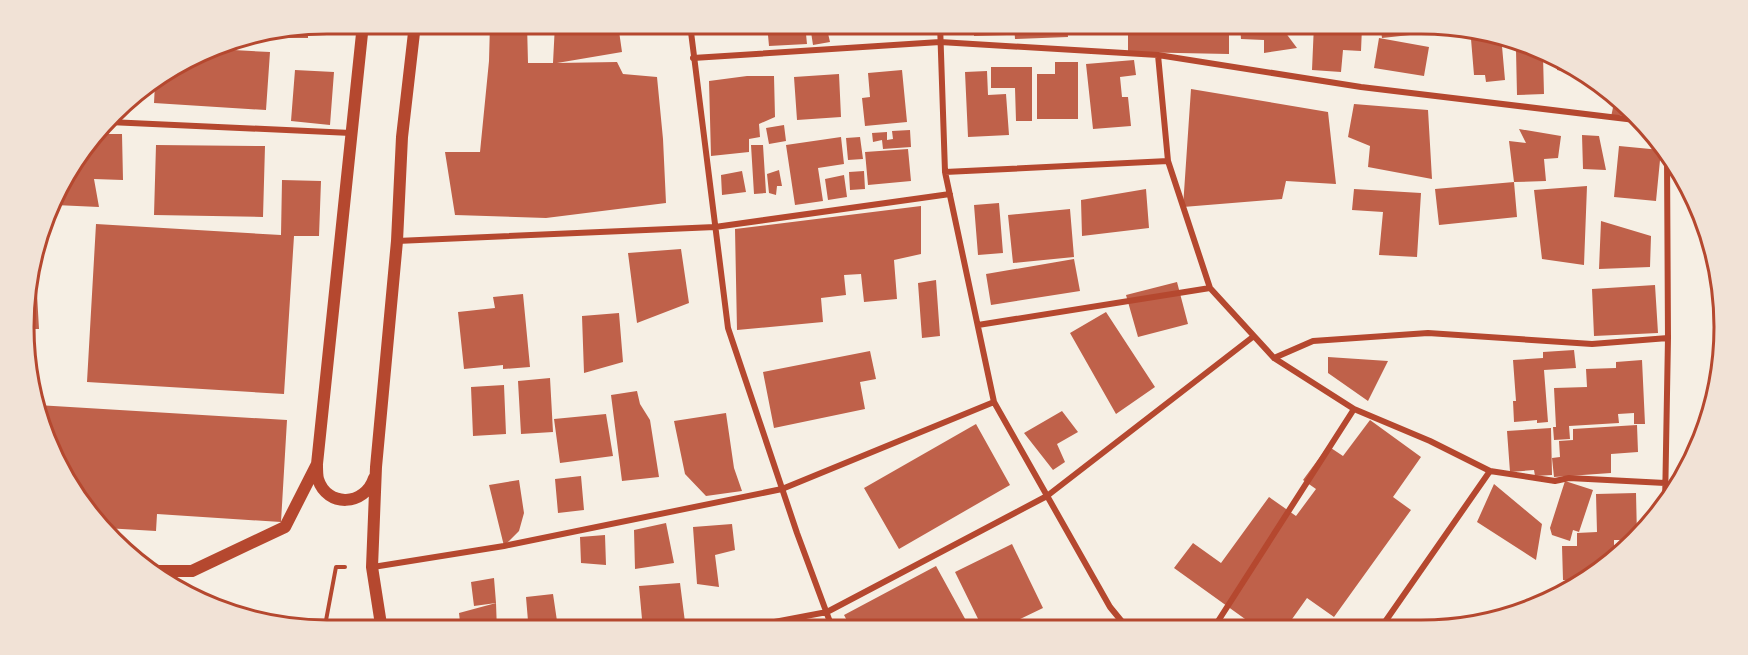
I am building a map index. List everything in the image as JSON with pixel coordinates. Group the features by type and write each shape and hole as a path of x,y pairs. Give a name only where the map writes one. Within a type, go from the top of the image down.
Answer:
{"main road":[{"path":"362,34 317,478 324,491 337,499 351,500 364,493 373,482 376,467"},
{"path":"380,620 372,567 376,467 397,241 402,136 414,34"},
{"path":"165,571 192,571 285,527 317,464"}],"street":[{"path":"691,34 728,328 797,533 830,620"},
{"path":"940,34 945,172 993,402 1110,607 1121,620"},
{"path":"693,58 940,42 1158,55 1361,87 1627,119"},
{"path":"1158,55 1168,161 1210,288 1274,358 1354,409 1430,441 1490,471 1555,481 1569,478 1665,483"},
{"path":"118,122 353,133"},
{"path":"945,172 1168,161"},
{"path":"1665,488 1668,338 1667,170"},
{"path":"397,241 716,227 950,194"},
{"path":"978,325 1210,288"},
{"path":"1274,358 1313,342 1428,333 1592,344 1668,338"},
{"path":"784,620 827,612 1047,496 1254,336"},
{"path":"372,567 504,546 782,489 993,402"},
{"path":"1219,620 1354,409"},
{"path":"1386,620 1490,471"}],"path":[{"path":"326,620 336,567 372,567"}],"building":[{"path":"490,34 527,34 528,63 553,63 554,34 619,34 622,52 557,63 617,62 623,74 657,77 666,203 546,218 455,215 445,152 480,152"},
{"path":"768,34 806,34 807,44 769,46"},
{"path":"811,34 828,34 830,42 813,45"},
{"path":"974,34 1007,34 1007,35 974,36"},
{"path":"1015,34 1068,34 1068,37 1015,39"},
{"path":"1128,34 1229,34 1229,54 1128,52"},
{"path":"1241,34 1286,34 1297,48 1264,53 1264,40 1241,39"},
{"path":"1314,34 1362,34 1361,51 1343,50 1341,72 1312,70"},
{"path":"1381,34 1410,34 1410,35 1382,38"},
{"path":"308,35 308,38 283,38"},
{"path":"1379,38 1429,47 1424,76 1374,68"},
{"path":"1471,39 1502,46 1505,80 1486,82 1485,75 1474,75"},
{"path":"233,50 270,52 266,110 154,103 155,91 181,74 215,57"},
{"path":"1516,50 1543,62 1544,94 1517,95"},
{"path":"1134,60 1136,75 1120,77 1122,97 1128,97 1131,126 1093,129 1086,64"},
{"path":"1055,62 1078,62 1078,119 1037,119 1037,74 1055,74"},
{"path":"991,67 1032,67 1032,121 1016,121 1015,88 991,88"},
{"path":"295,70 334,72 330,125 291,121"},
{"path":"902,70 907,122 865,126 862,98 870,97 868,73"},
{"path":"987,71 988,95 1006,94 1009,135 968,137 965,72"},
{"path":"839,74 841,117 797,120 794,77"},
{"path":"747,76 774,76 775,117 759,124 760,137 749,139 749,152 711,156 709,81"},
{"path":"1191,89 1328,112 1336,184 1286,181 1282,199 1183,207"},
{"path":"1354,104 1428,110 1432,179 1368,167 1370,146 1348,137"},
{"path":"1613,106 1623,115 1611,117"},
{"path":"784,125 786,141 769,144 766,128"},
{"path":"1519,129 1561,136 1558,158 1544,159 1546,181 1514,182 1509,141 1526,143"},
{"path":"910,130 911,147 883,149 882,140 873,142 872,133 887,132 887,140 893,139 892,131"},
{"path":"107,134 122,134 123,180 94,179 99,207 62,205 84,165"},
{"path":"1582,135 1599,136 1606,170 1583,169"},
{"path":"841,137 844,164 818,168 823,201 795,205 786,145"},
{"path":"860,137 863,159 848,160 846,138"},
{"path":"156,145 265,146 263,217 154,215"},
{"path":"751,145 763,145 766,193 754,194"},
{"path":"1619,146 1653,149 1660,159 1656,201 1614,197"},
{"path":"908,149 911,181 868,185 865,152"},
{"path":"779,170 782,186 777,186 776,195 769,193 767,174"},
{"path":"742,171 746,192 722,195 721,175"},
{"path":"864,171 865,189 850,190 849,172"},
{"path":"844,175 847,197 828,200 825,179"},
{"path":"282,180 321,181 319,236 294,236 284,394 87,382 96,224 281,235"},
{"path":"1514,182 1517,217 1439,225 1435,189"},
{"path":"1587,186 1584,265 1542,259 1534,190"},
{"path":"1146,189 1149,228 1082,236 1081,200"},
{"path":"1354,189 1421,193 1417,257 1379,255 1383,212 1352,210"},
{"path":"999,203 1003,253 978,255 974,205"},
{"path":"921,206 921,254 894,260 897,299 864,302 861,274 844,275 846,295 821,298 823,322 737,330 735,229"},
{"path":"1070,209 1074,257 1013,263 1008,215"},
{"path":"1601,221 1651,236 1650,267 1599,269"},
{"path":"681,249 689,303 637,323 628,253"},
{"path":"1074,259 1080,291 991,305 986,274"},
{"path":"936,280 940,336 922,338 918,283"},
{"path":"1177,282 1188,324 1138,337 1126,295"},
{"path":"1655,285 1658,333 1594,336 1592,289"},
{"path":"37,291 39,329 34,329"},
{"path":"523,294 530,367 503,369 503,365 464,369 458,312 495,308 493,297"},
{"path":"1106,312 1155,387 1116,414 1070,333"},
{"path":"619,313 623,362 584,373 582,316"},
{"path":"1574,350 1576,368 1544,370 1548,422 1537,423 1537,420 1514,422 1513,401 1516,401 1513,360 1543,358 1543,352"},
{"path":"870,351 876,379 860,382 865,409 774,428 763,372"},
{"path":"1328,357 1388,361 1368,401 1328,373"},
{"path":"1642,360 1645,424 1634,424 1634,413 1618,414 1619,423 1569,426 1570,439 1554,440 1553,427 1556,427 1554,388 1587,387 1586,369 1616,368 1616,362"},
{"path":"550,378 553,432 521,434 518,381"},
{"path":"504,385 506,434 473,436 471,387"},
{"path":"637,391 640,404 650,420 659,477 622,481 611,395"},
{"path":"45,405 287,420 281,522 157,514 156,531 114,529 107,521 74,474 57,440"},
{"path":"1062,411 1078,432 1057,444 1065,462 1053,470 1024,433"},
{"path":"726,413 734,468 742,491 706,496 685,474 674,421"},
{"path":"606,414 613,456 560,463 554,419"},
{"path":"1370,420 1421,457 1393,497 1411,510 1334,617 1307,598 1291,620 1246,620 1174,568 1193,543 1221,563 1269,497 1296,516 1316,489 1303,480 1328,446 1343,456"},
{"path":"976,424 1010,485 899,549 864,488"},
{"path":"1637,425 1638,452 1611,454 1611,473 1554,477 1552,458 1560,457 1559,441 1573,440 1573,429"},
{"path":"1551,428 1552,475 1535,476 1534,470 1510,472 1507,431"},
{"path":"581,476 584,510 558,513 555,479"},
{"path":"519,480 524,513 519,531 504,546 489,485"},
{"path":"1565,481 1593,490 1579,532 1573,530 1570,541 1552,535 1550,528"},
{"path":"1494,484 1542,524 1536,560 1477,522"},
{"path":"1636,493 1637,526 1623,540 1614,540 1614,548 1599,560 1569,580 1563,580 1562,546 1577,546 1577,533 1597,532 1596,494"},
{"path":"666,523 674,563 635,569 634,530"},
{"path":"732,524 735,550 715,555 719,587 697,584 693,527"},
{"path":"605,535 606,565 581,563 580,537"},
{"path":"1012,544 1043,608 1018,620 979,620 955,572"},
{"path":"936,566 966,620 847,620 844,615"},
{"path":"494,578 496,603 474,606 471,582"},
{"path":"680,583 685,620 642,620 639,586"},
{"path":"553,594 557,620 528,620 526,597"},
{"path":"496,603 497,620 460,620 459,613"}]}
